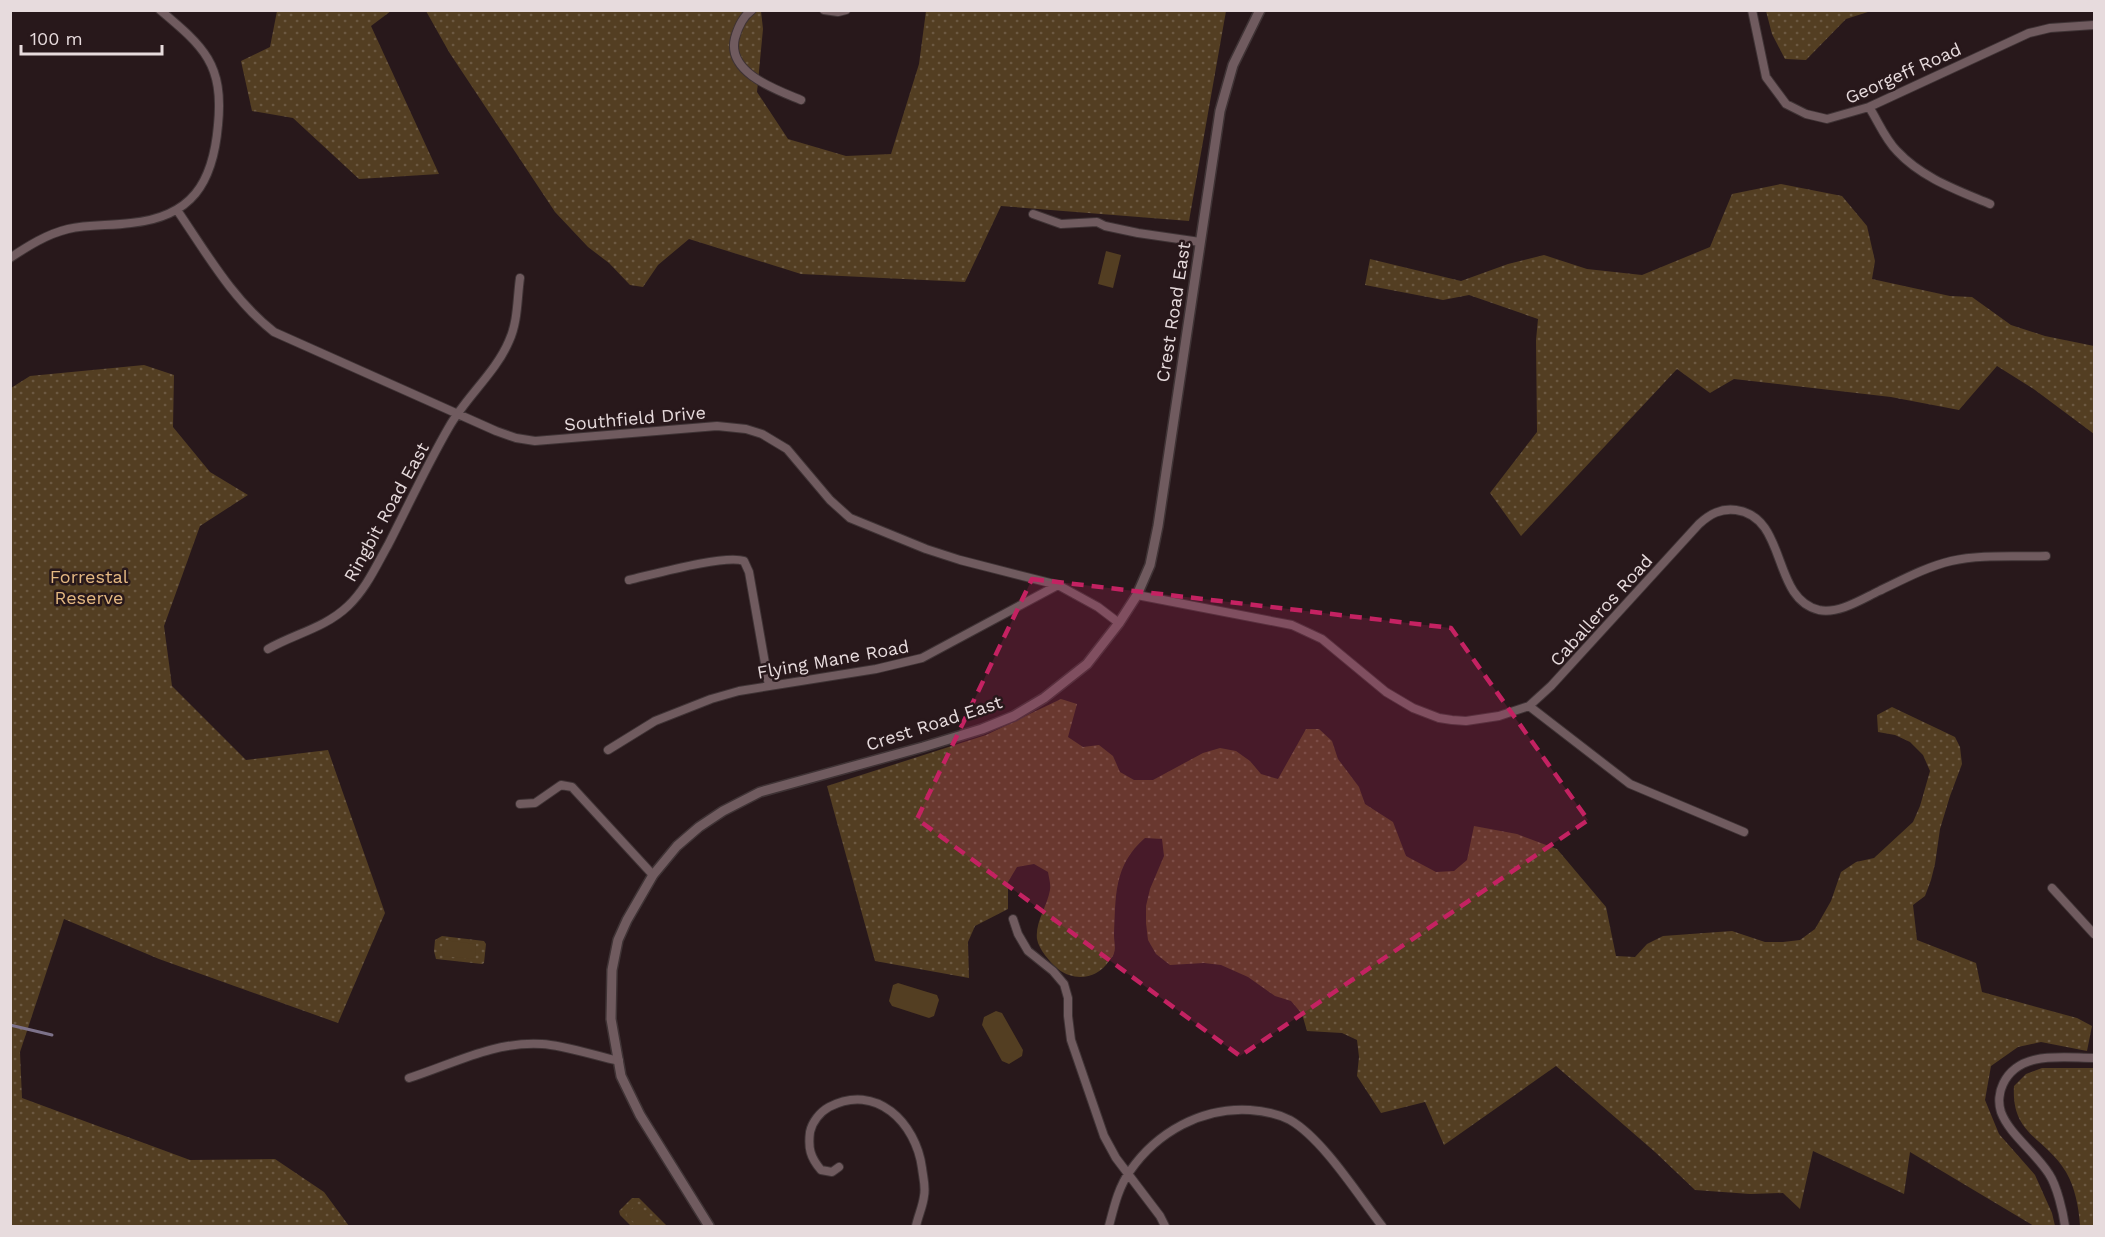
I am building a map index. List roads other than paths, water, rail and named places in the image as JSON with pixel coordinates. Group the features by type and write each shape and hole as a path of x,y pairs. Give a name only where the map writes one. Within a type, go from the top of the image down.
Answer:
{"street":[{"path":"10,258 56,233 98,225 147,221 177,210 203,185 217,141 220,96 211,63 199,45 160,10"},
{"path":"752,10 737,28 733,44 737,59 748,73 765,85 801,100"},
{"path":"824,10 838,12 846,10"},
{"name":"Crest Road East","path":"709,1227 640,1114 621,1076 611,1019 612,970 618,940 627,920 653,875 677,846 723,811 760,792 923,747 982,729 1014,716 1044,698 1087,664 1119,623 1137,595 1149,565 1158,526 1220,111 1233,65 1260,10"},
{"name":"Georgeff Road","path":"1752,10 1766,77 1786,104 1806,114 1827,119 1869,107 2029,33 2061,26 2094,25"},
{"path":"1869,107 1895,150 1919,170 1940,183 1990,204"},
{"name":"Southfield Drive","path":"177,210 239,300 256,318 274,332 457,414 516,438 535,441 717,426 746,429 762,434 788,449 830,500 850,518 934,552 1058,585 1098,607 1119,623"},
{"path":"1033,214 1060,224 1097,222 1138,233 1200,242"},
{"name":"Ringbit Road East","path":"268,649 313,630 334,618 363,589 457,414 504,352 514,326 520,278"},
{"name":"Caballeros Road","path":"1137,595 1274,621 1308,631 1322,639 1399,701 1439,718 1466,721 1499,716 1529,706 1575,662 1699,524 1716,513 1726,510 1749,513 1758,519 1766,529 1788,582 1797,596 1818,610 1829,610 1848,605 1951,561 2046,556"},
{"path":"629,580 699,564 735,559 744,561 769,686"},
{"name":"Flying Mane Road","path":"608,750 655,721 683,709 739,691 876,669 922,658 1058,585"},
{"path":"1529,706 1630,784 1744,832"},
{"path":"520,804 535,803 561,786 572,787 653,875"},
{"path":"2052,888 2094,934"},
{"path":"1013,919 1018,934 1028,951 1053,971 1064,984 1068,998 1071,1040 1104,1137 1160,1216 1165,1227"},
{"path":"409,1078 461,1058 494,1048 519,1044 544,1044 619,1061"},
{"path":"2065,1227 2064,1214 2050,1175 2009,1126 2001,1111 1999,1098 2008,1076 2016,1067 2028,1061 2049,1058 2094,1058"},
{"path":"838,1167 831,1172 821,1170 812,1160 808,1145 811,1126 822,1111 839,1101 855,1099 874,1102 890,1110 908,1127 920,1154 925,1194 916,1227"},
{"path":"1109,1227 1116,1198 1128,1173 1143,1154 1169,1132 1195,1117 1232,1109 1264,1111 1288,1119 1314,1138 1382,1227"}],"waterway":[{"path":"10,1025 52,1035"}],"park label":[{"name":"Forrestal Reserve","path":"89,586"}]}
